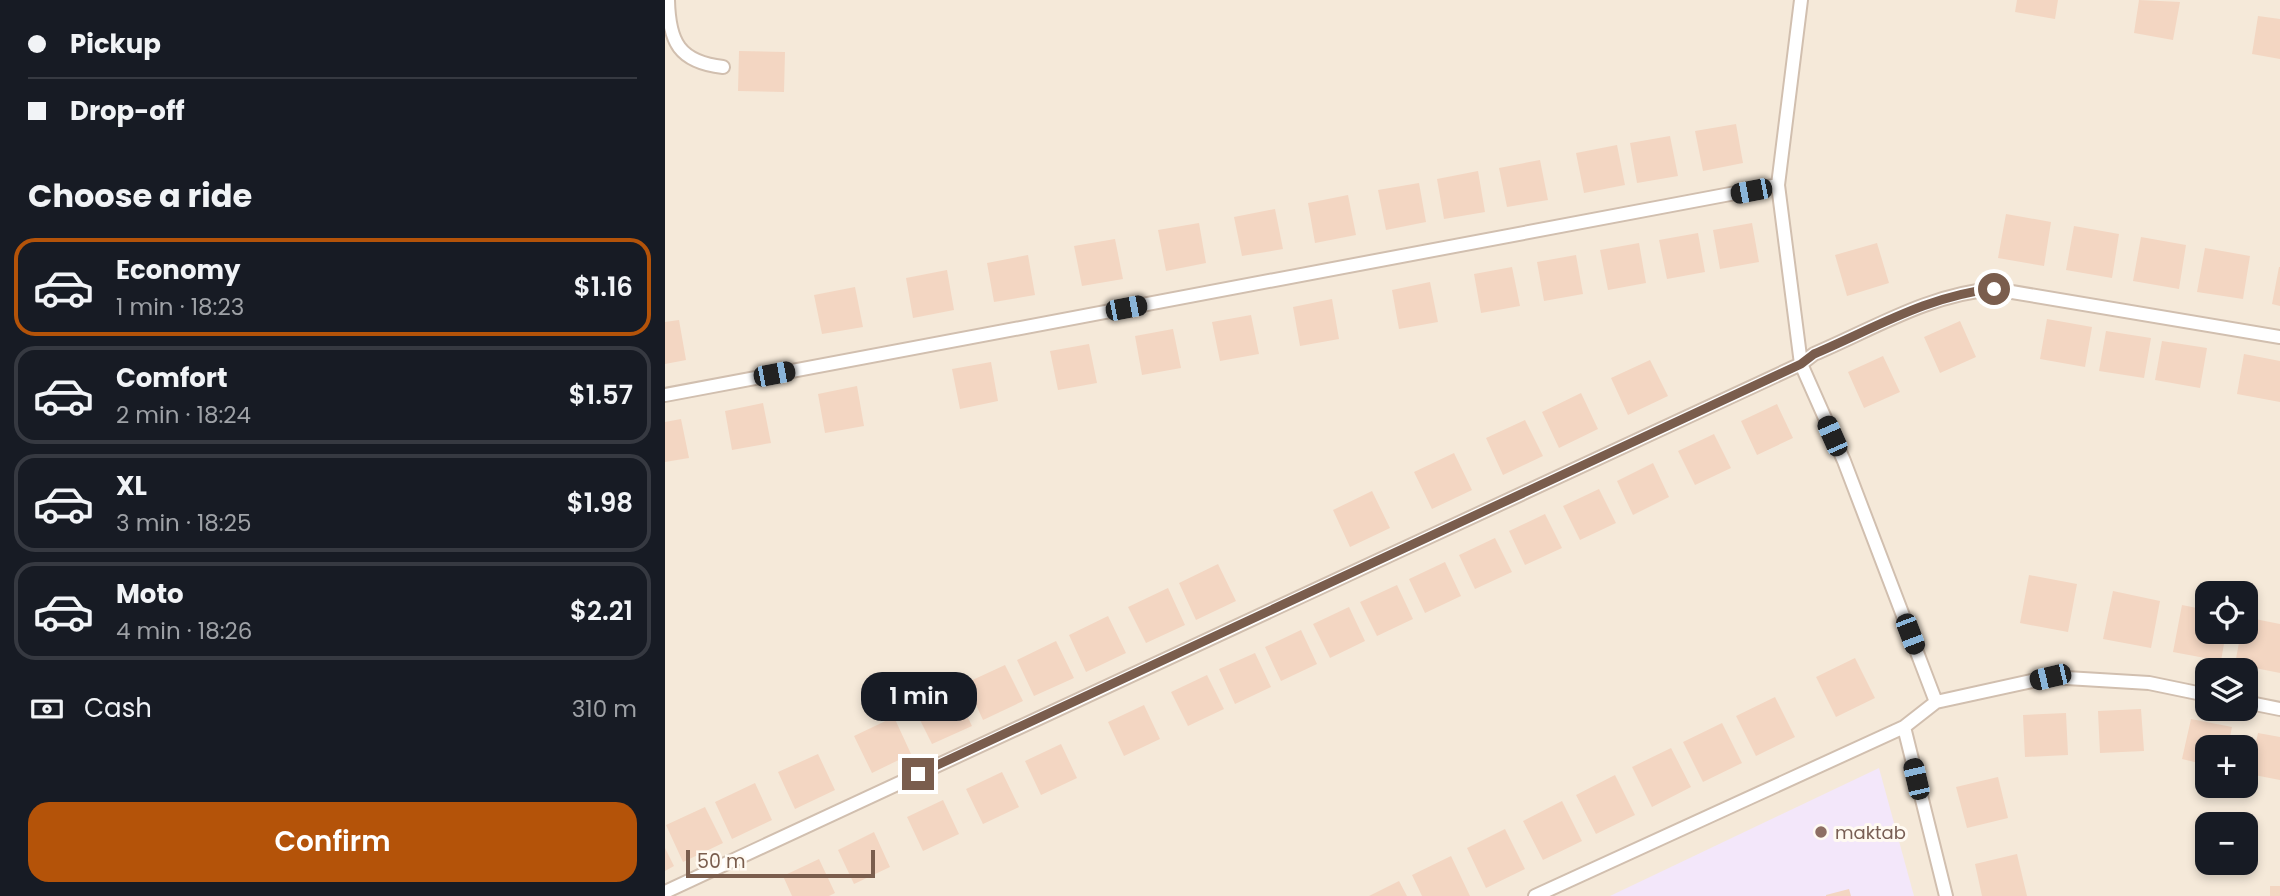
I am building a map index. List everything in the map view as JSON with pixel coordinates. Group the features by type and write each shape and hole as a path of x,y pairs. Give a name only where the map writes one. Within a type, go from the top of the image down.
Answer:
{"lane":[{"path":"668,0 670,30 677,45 695,60 723,67"},
{"path":"1801,0 1778,186 1801,364 1858,496 1936,702"},
{"path":"665,395 1778,186"},
{"path":"665,892 1801,364 1814,354 1929,303 1969,291 1994,289 2280,337"},
{"path":"1535,896 1905,727 1936,702 2050,677 2148,684 2195,693"},
{"path":"2258,705 2280,709"},
{"path":"1905,727 1946,896"}],"shaded area":[{"path":"665,0 2280,0 2280,896 665,896"},
{"name":"maktab","path":"1879,768 1914,896 1610,896"}],"building":[{"path":"2017,0 2058,0 2055,19 2015,12"},
{"path":"2139,0 2180,2 2173,40 2134,33"},
{"path":"2258,16 2280,19 2280,59 2252,54"},
{"path":"739,51 785,52 784,92 738,91"},
{"path":"1736,124 1743,163 1703,171 1695,131"},
{"path":"1670,136 1678,176 1637,183 1630,143"},
{"path":"1617,145 1625,185 1584,193 1576,153"},
{"path":"1540,160 1548,200 1507,207 1499,168"},
{"path":"1478,171 1485,212 1444,219 1437,179"},
{"path":"1419,183 1426,222 1386,230 1378,190"},
{"path":"1348,195 1356,235 1315,243 1308,203"},
{"path":"1275,209 1283,249 1242,256 1234,217"},
{"path":"2006,214 2051,222 2044,266 1998,258"},
{"path":"1199,223 1206,263 1166,271 1158,230"},
{"path":"1752,223 1759,262 1720,269 1713,230"},
{"path":"2074,226 2119,234 2112,278 2066,270"},
{"path":"1698,233 1705,272 1667,279 1659,240"},
{"path":"2141,237 2186,245 2179,289 2133,281"},
{"path":"1115,239 1123,279 1082,286 1074,246"},
{"path":"1639,243 1646,283 1608,290 1600,250"},
{"path":"1877,243 1889,283 1847,296 1835,255"},
{"path":"2205,248 2250,256 2243,299 2197,292"},
{"path":"1028,255 1035,295 994,302 987,263"},
{"path":"1576,255 1583,294 1544,301 1537,262"},
{"path":"1512,267 1520,306 1481,313 1474,274"},
{"path":"2280,267 2280,306 2272,304"},
{"path":"947,270 954,310 913,318 906,278"},
{"path":"1430,282 1438,322 1399,329 1392,290"},
{"path":"855,287 863,327 822,334 814,295"},
{"path":"1332,299 1339,339 1300,346 1293,307"},
{"path":"1251,315 1259,354 1220,361 1212,322"},
{"path":"2047,319 2092,327 2085,367 2040,359"},
{"path":"679,320 686,360 665,364 665,322"},
{"path":"1960,321 1976,357 1940,373 1924,337"},
{"path":"1173,329 1181,368 1142,375 1135,336"},
{"path":"2106,331 2151,338 2144,378 2099,371"},
{"path":"2162,341 2207,348 2200,388 2155,380"},
{"path":"1089,344 1097,383 1058,390 1050,351"},
{"path":"2244,354 2280,361 2280,402 2237,394"},
{"path":"1883,356 1900,392 1864,408 1848,372"},
{"path":"1650,360 1668,396 1628,415 1611,378"},
{"path":"991,362 998,401 960,409 952,369"},
{"path":"857,386 864,426 825,433 818,394"},
{"path":"1581,393 1598,429 1559,448 1542,412"},
{"path":"763,403 771,443 732,450 725,411"},
{"path":"1777,404 1793,438 1757,455 1741,421"},
{"path":"681,419 689,458 665,462 665,422"},
{"path":"1525,420 1543,456 1503,475 1486,438"},
{"path":"1714,434 1731,468 1695,485 1678,451"},
{"path":"1454,453 1472,490 1432,509 1414,472"},
{"path":"1653,463 1669,497 1633,515 1617,481"},
{"path":"1599,489 1616,523 1580,540 1563,506"},
{"path":"1372,491 1390,528 1350,547 1333,510"},
{"path":"1545,514 1562,548 1525,565 1509,531"},
{"path":"1495,538 1512,572 1475,589 1459,555"},
{"path":"1445,562 1461,596 1425,613 1409,579"},
{"path":"1218,564 1236,601 1196,620 1179,583"},
{"path":"2029,575 2077,584 2068,632 2020,623"},
{"path":"1397,585 1413,619 1377,636 1360,602"},
{"path":"1168,588 1185,625 1146,643 1128,607"},
{"path":"2113,591 2160,601 2151,648 2103,639"},
{"path":"2182,605 2195,608 2195,644 2224,644 2222,658 2173,652"},
{"path":"1349,607 1365,641 1330,658 1313,624"},
{"path":"1108,616 1126,653 1086,672 1069,635"},
{"path":"2258,620 2280,624 2280,673 2258,669 2258,658 2236,658 2239,644 2258,644"},
{"path":"1301,630 1317,664 1281,681 1265,647"},
{"path":"1056,641 1074,678 1034,696 1017,660"},
{"path":"1255,653 1271,687 1235,704 1219,669"},
{"path":"1855,658 1875,698 1836,717 1816,677"},
{"path":"1005,665 1023,701 983,720 966,683"},
{"path":"1207,675 1224,709 1188,726 1171,692"},
{"path":"954,689 972,726 932,744 914,708"},
{"path":"1775,697 1795,737 1756,756 1736,716"},
{"path":"1144,705 1160,739 1124,756 1108,722"},
{"path":"2141,709 2144,751 2100,753 2098,711"},
{"path":"2066,713 2068,755 2025,757 2023,715"},
{"path":"894,717 911,754 872,773 854,736"},
{"path":"2191,719 2232,727 2230,735 2195,735 2195,762 2182,759"},
{"path":"1722,723 1742,763 1703,782 1683,742"},
{"path":"2258,735 2280,737 2280,780 2258,776"},
{"path":"1061,744 1077,778 1041,795 1025,761"},
{"path":"1671,748 1691,787 1652,807 1632,767"},
{"path":"818,754 835,790 795,809 778,772"},
{"path":"1002,772 1019,807 983,824 966,789"},
{"path":"1615,775 1635,815 1596,834 1576,795"},
{"path":"1998,777 2008,818 1967,828 1956,787"},
{"path":"755,783 772,820 732,839 715,802"},
{"path":"943,800 959,834 923,851 907,817"},
{"path":"1562,801 1582,841 1543,860 1523,821"},
{"path":"705,807 723,843 683,862 666,825"},
{"path":"1505,829 1525,869 1486,888 1467,848"},
{"path":"874,832 890,867 854,884 838,850"},
{"path":"665,848 674,866 665,871"},
{"path":"2017,854 2027,896 1982,896 1975,864"},
{"path":"1451,856 1470,896 1422,896 1412,875"},
{"path":"819,859 835,893 829,896 792,896 783,876"},
{"path":"1399,881 1407,896 1369,896"},
{"path":"2270,886 2280,886 2280,896 2270,896"},
{"path":"1849,889 1851,896 1826,896 1826,895"}],"place":[{"name":"maktab","path":"1821,832"}],"route":[{"path":"918,774 1801,364 1814,354 1929,303 1969,291 1994,289"}]}
